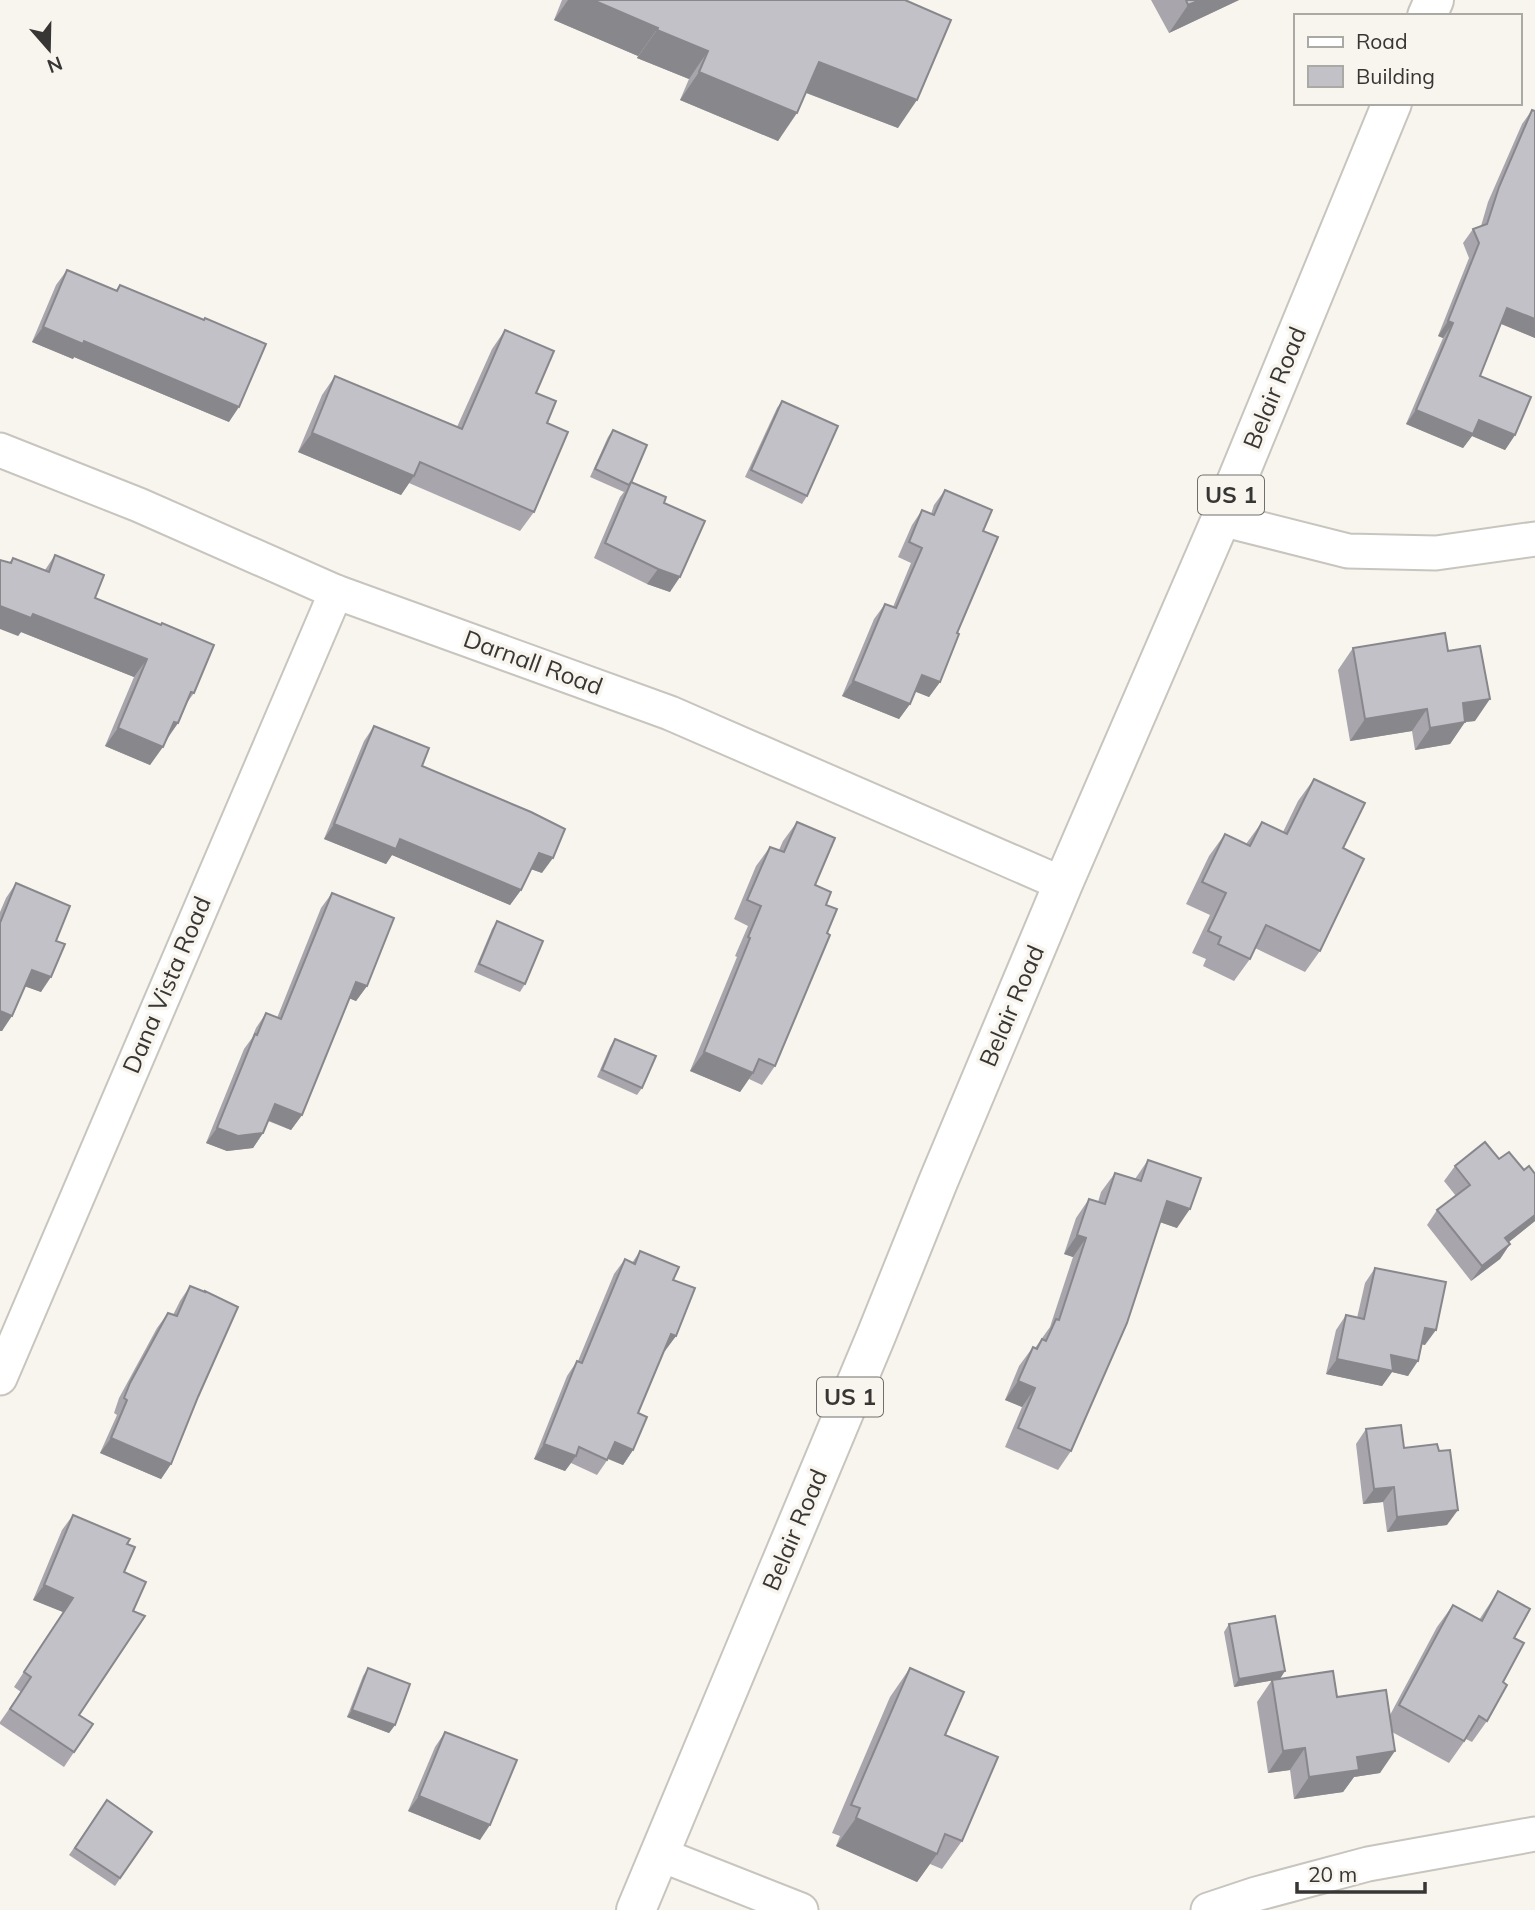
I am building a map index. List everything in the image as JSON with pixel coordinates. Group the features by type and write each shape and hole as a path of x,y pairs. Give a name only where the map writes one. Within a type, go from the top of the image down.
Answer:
{"highway":[{"name":"Belair Road","path":"636,1910 1063,884 1222,519 1391,105"}],"street":[{"name":"Darnall Road","path":"0,450 139,505 336,592 670,713 1063,884"},
{"path":"1222,519 1348,551 1436,553 1535,539"},
{"name":"Dana Vista Road","path":"0,1378 336,592"},
{"path":"1208,1910 1256,1894 1368,1864 1535,1834"},
{"path":"659,1854 801,1910"}],"building":[{"path":"593,0 905,0 951,20 917,100 819,62 797,113 699,72 708,51"},
{"path":"1186,0 1200,0 1188,5"},
{"path":"1532,110 1535,111 1535,319 1507,308 1480,376 1531,397 1515,435 1479,420 1473,434 1416,410 1453,323 1448,321 1479,243 1473,229 1487,224 1499,187"},
{"path":"67,270 117,291 120,285 266,344 239,407 84,341 83,344 43,327"},
{"path":"505,330 554,351 536,393 556,401 547,423 568,432 534,512 420,462 414,476 312,433 335,376 462,429"},
{"path":"782,401 838,426 807,496 751,470"},
{"path":"613,430 647,445 630,485 631,482 629,485 595,469"},
{"path":"631,482 666,497 664,503 705,521 680,577 605,543"},
{"path":"945,490 992,510 983,531 998,537 957,633 959,634 940,682 922,675 910,704 853,681 885,604 896,608 922,548 909,542 922,510 934,515"},
{"path":"55,555 104,575 95,598 214,645 194,693 191,692 178,723 174,722 163,747 118,728 147,659 33,614 31,618 0,606 0,560 11,563 13,558 49,572"},
{"path":"1445,633 1448,651 1480,646 1490,699 1463,703 1465,722 1430,728 1427,709 1365,719 1353,648"},
{"path":"374,726 429,748 422,766 565,829 553,858 539,853 521,890 400,839 396,849 334,824"},
{"path":"1314,779 1365,803 1343,848 1364,859 1320,951 1266,925 1250,959 1218,944 1221,937 1208,931 1226,893 1202,882 1225,834 1250,846 1262,822 1287,834"},
{"path":"797,822 835,838 815,885 831,892 826,905 837,909 827,933 830,935 775,1066 759,1059 753,1073 704,1052 761,906 747,900 770,847 784,852"},
{"path":"16,883 70,906 56,941 65,944 51,977 32,970 12,1016 0,1011 0,923"},
{"path":"332,893 394,918 367,986 356,982 302,1115 275,1104 263,1133 238,1136 217,1128 266,1013 281,1019"},
{"path":"497,921 543,941 525,984 479,964"},
{"path":"615,1039 656,1056 642,1088 602,1070"},
{"path":"1485,1142 1499,1159 1509,1152 1524,1170 1529,1166 1535,1174 1535,1215 1505,1238 1510,1244 1482,1266 1437,1210 1470,1185 1455,1166"},
{"path":"1148,1160 1201,1178 1190,1209 1167,1201 1127,1323 1071,1451 1018,1428 1035,1388 1018,1381 1033,1347 1037,1349 1042,1339 1046,1341 1056,1319 1059,1320 1086,1238 1077,1235 1089,1199 1105,1204 1115,1173 1141,1181"},
{"path":"640,1251 679,1267 673,1280 695,1288 676,1336 671,1334 638,1413 647,1417 633,1450 615,1442 607,1460 579,1447 576,1456 544,1444 577,1361 582,1363 625,1259 635,1264"},
{"path":"1375,1268 1446,1282 1436,1330 1425,1328 1418,1361 1391,1355 1393,1371 1337,1359 1346,1315 1364,1319"},
{"path":"190,1286 238,1307 171,1464 111,1438 127,1400 124,1398 130,1383 168,1313 177,1316"},
{"path":"1401,1425 1404,1448 1437,1444 1439,1451 1450,1450 1458,1510 1397,1517 1394,1487 1374,1489 1366,1429"},
{"path":"73,1515 130,1539 127,1544 135,1547 124,1572 146,1582 133,1611 145,1616 79,1715 93,1724 74,1752 10,1709 31,1677 24,1672 73,1598 44,1585"},
{"path":"1498,1591 1530,1609 1514,1638 1524,1643 1503,1682 1507,1685 1487,1721 1479,1716 1464,1741 1399,1705 1453,1605 1482,1621"},
{"path":"1275,1616 1285,1671 1239,1679 1229,1624"},
{"path":"368,1668 410,1684 395,1725 352,1710"},
{"path":"910,1668 964,1692 945,1735 998,1757 962,1841 945,1834 937,1854 856,1818 860,1808 851,1805"},
{"path":"1333,1671 1337,1697 1386,1690 1395,1751 1357,1757 1359,1770 1309,1777 1305,1748 1283,1751 1272,1680"},
{"path":"445,1732 517,1760 490,1825 419,1796"},
{"path":"107,1800 152,1832 120,1878 75,1848"}]}
